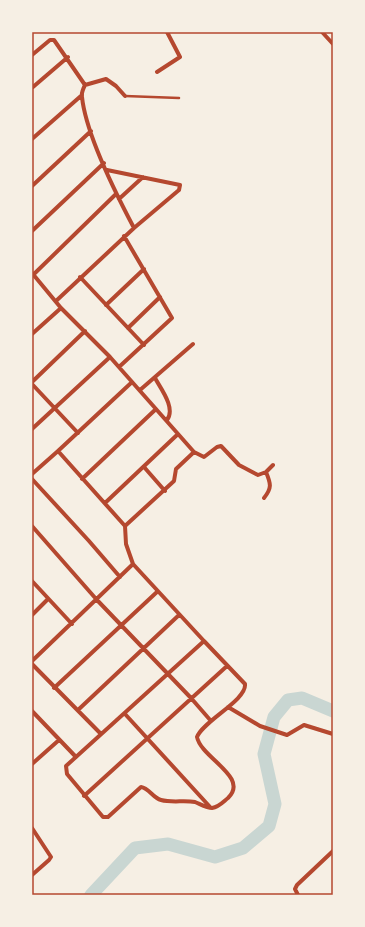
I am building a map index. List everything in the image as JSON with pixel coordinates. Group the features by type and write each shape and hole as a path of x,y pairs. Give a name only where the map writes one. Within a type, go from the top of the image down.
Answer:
{"street":[{"path":"157,72 180,57 167,32"},
{"path":"322,32 333,44"},
{"path":"32,55 50,40 54,40 68,57 84,85 82,95 90,131 116,194 134,228"},
{"path":"32,87 68,57"},
{"path":"84,85 106,80 112,83 125,96"},
{"path":"32,139 82,95"},
{"path":"32,186 90,131"},
{"path":"32,231 104,162"},
{"path":"56,301 124,236 180,190 181,186 178,184 107,170"},
{"path":"119,199 144,178"},
{"path":"116,194 33,274 61,308 110,357 194,452 204,456 216,447 221,446 239,465 246,467 257,475 266,472 272,465"},
{"path":"119,367 172,318 124,236"},
{"path":"106,305 144,269"},
{"path":"80,277 144,345"},
{"path":"128,328 160,297"},
{"path":"33,330 61,308"},
{"path":"78,433 32,383 85,331"},
{"path":"140,390 193,344"},
{"path":"32,428 110,357"},
{"path":"155,378 169,407 170,416 167,420"},
{"path":"33,471 58,452 131,382"},
{"path":"82,479 156,409"},
{"path":"105,503 178,434"},
{"path":"58,452 125,526 126,544 134,564 179,615 204,641 227,666 245,684 245,687 228,707 198,733 197,738 198,745 209,757 228,771 234,789 232,794 224,802 211,808 193,802 161,800 145,788 141,787 108,817 103,817 67,774 65,769 66,766 204,641"},
{"path":"125,526 165,491 174,481 176,469 194,452"},
{"path":"144,467 165,491"},
{"path":"264,498 271,490 271,483 266,472"},
{"path":"32,479 120,577"},
{"path":"32,526 97,600 191,698 211,722"},
{"path":"32,661 134,564"},
{"path":"32,582 72,624"},
{"path":"54,688 158,591"},
{"path":"32,615 48,599"},
{"path":"78,710 144,650 179,615"},
{"path":"32,664 101,734"},
{"path":"84,796 227,666"},
{"path":"228,707 260,726 287,736 304,725 333,734"},
{"path":"32,711 76,757"},
{"path":"125,714 211,808"},
{"path":"33,761 60,740"},
{"path":"32,828 51,857 32,875"},
{"path":"298,895 295,889 297,885 333,851"}],"lane":[{"path":"125,96 179,98"}],"waterway":[{"path":"91,895 135,848 168,844 215,857 243,848 269,826 275,804 264,754 274,717 288,700 302,698 333,711"}]}
